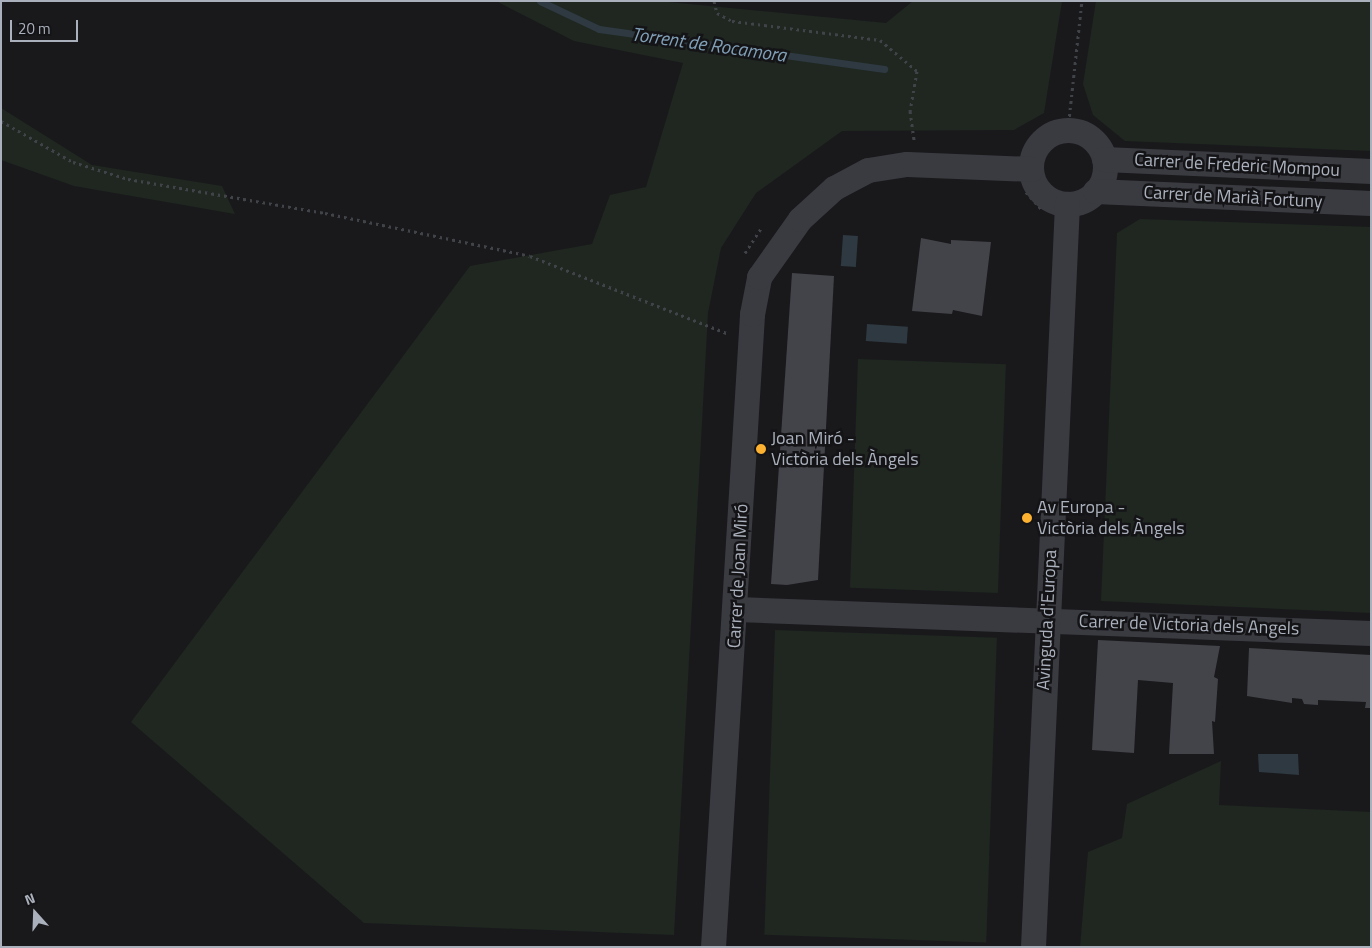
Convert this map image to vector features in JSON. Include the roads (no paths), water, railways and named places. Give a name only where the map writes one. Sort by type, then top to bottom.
[{"type":"street","points":[[1068,129],[1093,139],[1104,159],[1104,175],[1095,191],[1057,209],[1027,179],[1035,148],[1043,138],[1068,129]]},
{"type":"street","name":"Carrer de Frederic Mompou","points":[[1104,159],[1371,171]]},
{"type":"street","name":"Carrer de Joan Miró","points":[[713,947],[737,609],[755,293],[766,261],[800,219],[834,188],[886,165],[1027,179]]},
{"type":"street","name":"Carrer de Marià Fortuny","points":[[1095,191],[1371,204]]},
{"type":"street","name":"Avinguda d'Europa","points":[[1033,947],[1048,619],[1057,209]]},
{"type":"street","name":"Carrer de Victoria dels Angels","points":[[737,609],[1048,619],[1371,633]]},
{"type":"waterway","name":"Torrent de Rocamora","points":[[540,1],[599,29],[884,69]]},
{"type":"place","name":"Joan Miró - Victòria dels Àngels","points":[[761,449]]},
{"type":"place","name":"Av Europa - Victòria dels Àngels","points":[[1027,518]]}]
